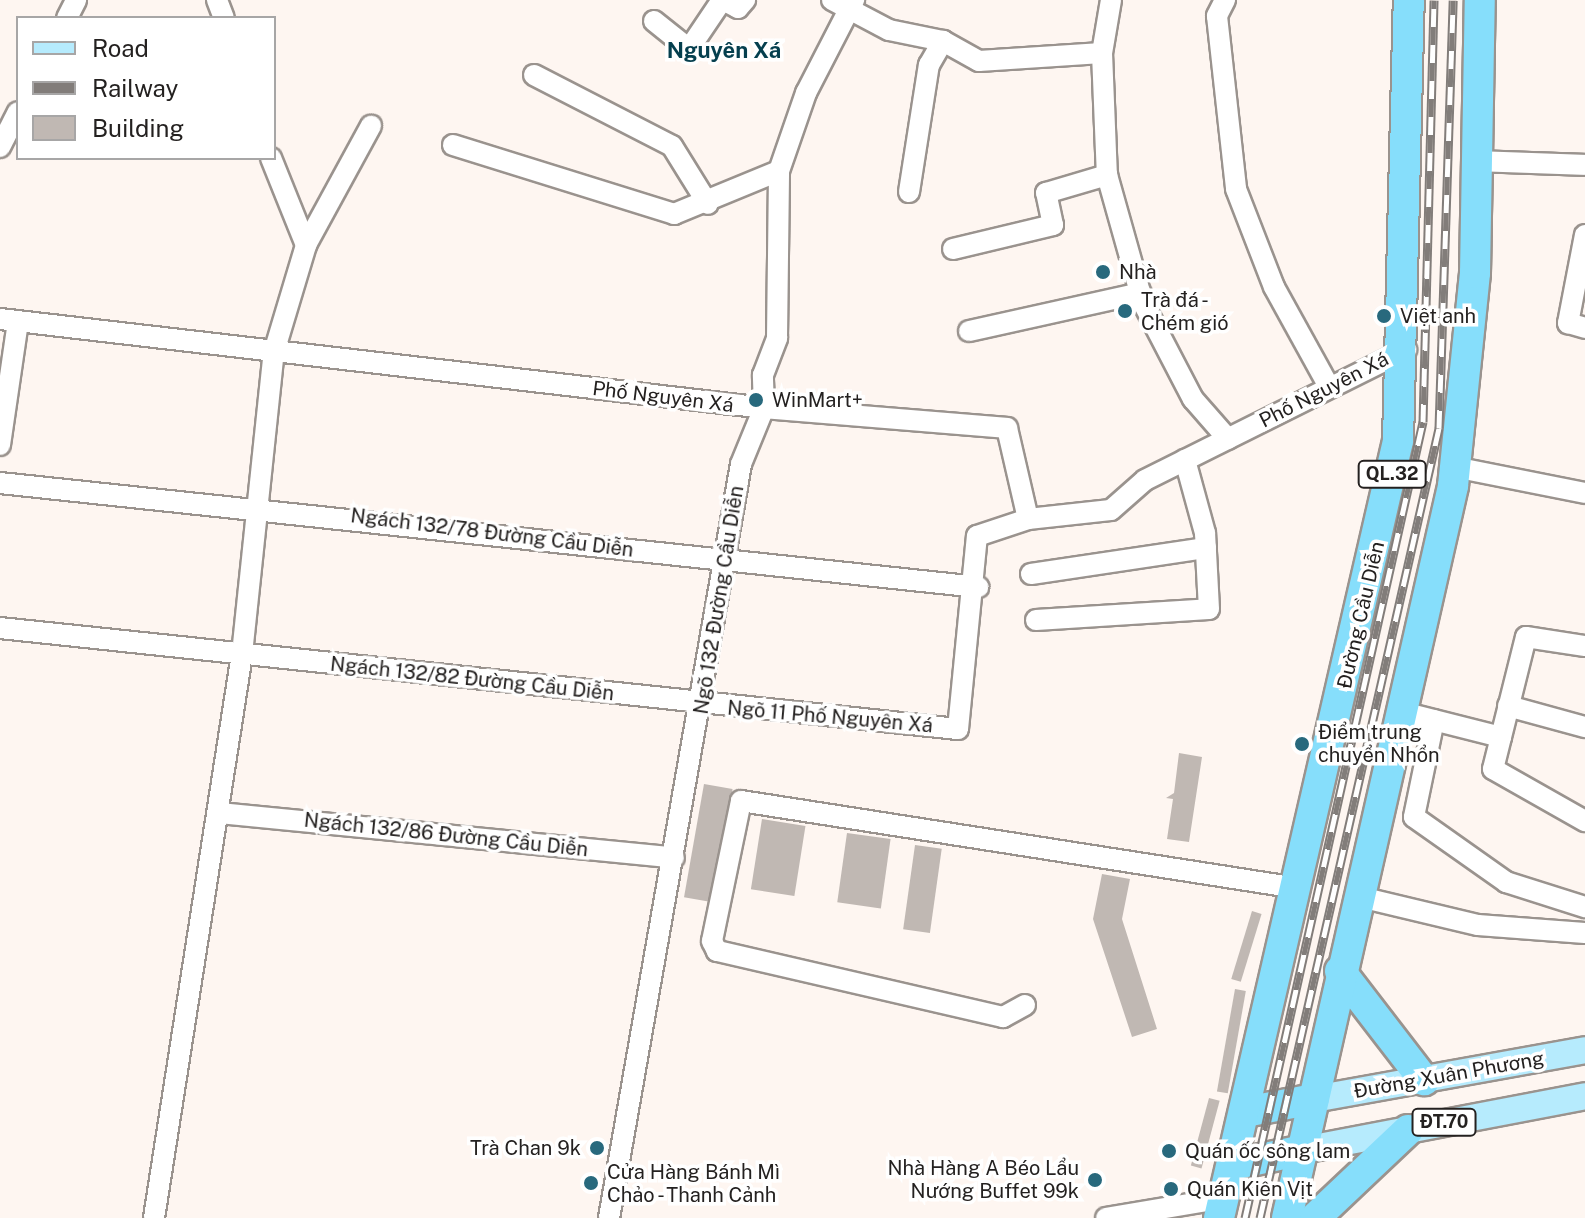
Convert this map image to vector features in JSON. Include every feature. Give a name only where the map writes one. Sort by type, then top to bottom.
[{"type":"highway","name":"Đường Cầu Diễn","points":[[1221,1208],[1382,527],[1406,350],[1409,0]]},
{"type":"highway","name":"QL.32","points":[[1287,1218],[1356,896],[1402,712],[1454,467],[1468,380],[1478,161],[1480,0]]},
{"type":"highway","points":[[1340,971],[1424,1080]]},
{"type":"highway","name":"ĐT.70","points":[[1245,1112],[1314,1099]]},
{"type":"highway","points":[[1315,1218],[1408,1130]]},
{"type":"highway","name":"ĐT.70","points":[[1232,1165],[1303,1150]]},
{"type":"main road","name":"Đường Xuân Phương","points":[[1314,1099],[1585,1050]]},
{"type":"main road","name":"ĐT.70","points":[[1303,1150],[1585,1096]]},
{"type":"street","points":[[654,21],[689,49],[722,0],[738,8],[745,0]]},
{"type":"street","points":[[1111,0],[1102,53],[1107,175],[1141,293],[1193,399],[1228,439]]},
{"type":"street","points":[[1225,0],[1217,16],[1236,189],[1274,287],[1328,385]]},
{"type":"street","points":[[844,4],[943,41],[979,61],[1102,53]]},
{"type":"street","name":"Ngõ 132 Đường Cầu Diễn","points":[[609,1218],[702,705],[741,464],[764,408],[763,375],[777,338],[779,171],[844,4]]},
{"type":"street","points":[[909,192],[929,65],[943,41]]},
{"type":"street","points":[[534,75],[672,146],[708,204]]},
{"type":"street","points":[[8,140],[16,118]]},
{"type":"street","points":[[154,1218],[242,654],[274,352],[306,245],[371,126]]},
{"type":"street","points":[[453,145],[643,207],[674,214],[708,204],[779,171]]},
{"type":"street","points":[[272,160],[306,245]]},
{"type":"street","points":[[1478,161],[1585,165]]},
{"type":"street","points":[[953,249],[1053,225],[1046,193],[1107,175]]},
{"type":"street","points":[[1585,235],[1579,293],[1568,323],[1585,328]]},
{"type":"street","points":[[969,331],[1141,293]]},
{"type":"street","points":[[0,445],[9,320]]},
{"type":"street","name":"Phố Nguyên Xá","points":[[9,320],[764,408],[1007,428],[1028,519],[1111,510],[1145,480],[1328,385],[1406,350]]},
{"type":"street","points":[[1036,620],[1209,609],[1206,548],[1185,460]]},
{"type":"street","points":[[1454,467],[1585,493]]},
{"type":"street","name":"Ngách 132/78 Đường Cầu Diễn","points":[[0,483],[258,507],[978,587]]},
{"type":"street","points":[[978,587],[977,536],[1028,519]]},
{"type":"street","points":[[1031,574],[1206,548]]},
{"type":"street","name":"Ngõ 11 Phố Nguyên Xá","points":[[702,705],[958,729],[978,587]]},
{"type":"street","name":"Ngách 132/82 Đường Cầu Diễn","points":[[0,628],[702,705]]},
{"type":"street","points":[[1585,646],[1526,637],[1493,769],[1585,821]]},
{"type":"street","points":[[1508,706],[1585,727]]},
{"type":"street","points":[[1402,712],[1501,737]]},
{"type":"street","points":[[1434,720],[1414,817],[1506,882],[1585,907]]},
{"type":"street","points":[[1025,1005],[1003,1017],[717,951],[712,941],[741,801],[1297,888]]},
{"type":"street","name":"Ngách 132/86 Đường Cầu Diễn","points":[[219,813],[674,858]]},
{"type":"street","points":[[1356,896],[1478,925],[1585,933]]},
{"type":"street","points":[[1106,1218],[1221,1208]]},
{"type":"building","points":[[1179,753],[1202,757],[1189,842],[1167,839],[1173,799],[1166,798],[1174,793]]},
{"type":"building","points":[[704,784],[733,789],[713,902],[684,897]]},
{"type":"building","points":[[762,819],[805,826],[794,896],[751,889]]},
{"type":"building","points":[[847,833],[891,839],[881,908],[837,902]]},
{"type":"building","points":[[915,845],[942,849],[930,933],[903,929]]},
{"type":"building","points":[[1102,874],[1130,879],[1122,919],[1157,1029],[1132,1037],[1093,919]]},
{"type":"building","points":[[1252,911],[1262,914],[1241,982],[1231,979]]},
{"type":"building","points":[[1235,989],[1246,991],[1228,1093],[1217,1091]]},
{"type":"building","points":[[1209,1098],[1220,1101],[1202,1168],[1191,1166]]},
{"type":"railway","points":[[1245,1218],[1423,422],[1434,0]]},
{"type":"railway","points":[[1260,1218],[1439,428],[1453,0]]},
{"type":"place","name":"Nhà","points":[[1103,272]]},
{"type":"place","name":"Trà đá - Chém gió","points":[[1125,311]]},
{"type":"place","name":"Việt anh","points":[[1384,316]]},
{"type":"place","name":"WinMart+","points":[[756,400]]},
{"type":"place","name":"Điểm trung chuyển Nhổn","points":[[1302,744]]},
{"type":"place","name":"Trà Chan 9k","points":[[597,1148]]},
{"type":"place","name":"Quán ốc sông lam","points":[[1169,1151]]},
{"type":"place","name":"Nhà Hàng A Béo Lẩu Nướng Buffet 99k","points":[[1095,1180]]},
{"type":"place","name":"Cửa Hàng Bánh Mì Chảo - Thanh Cảnh","points":[[591,1183]]},
{"type":"place","name":"Quán Kiên Vịt","points":[[1171,1189]]},
{"type":"district","name":"Nguyên Xá","points":[[724,51]]}]
